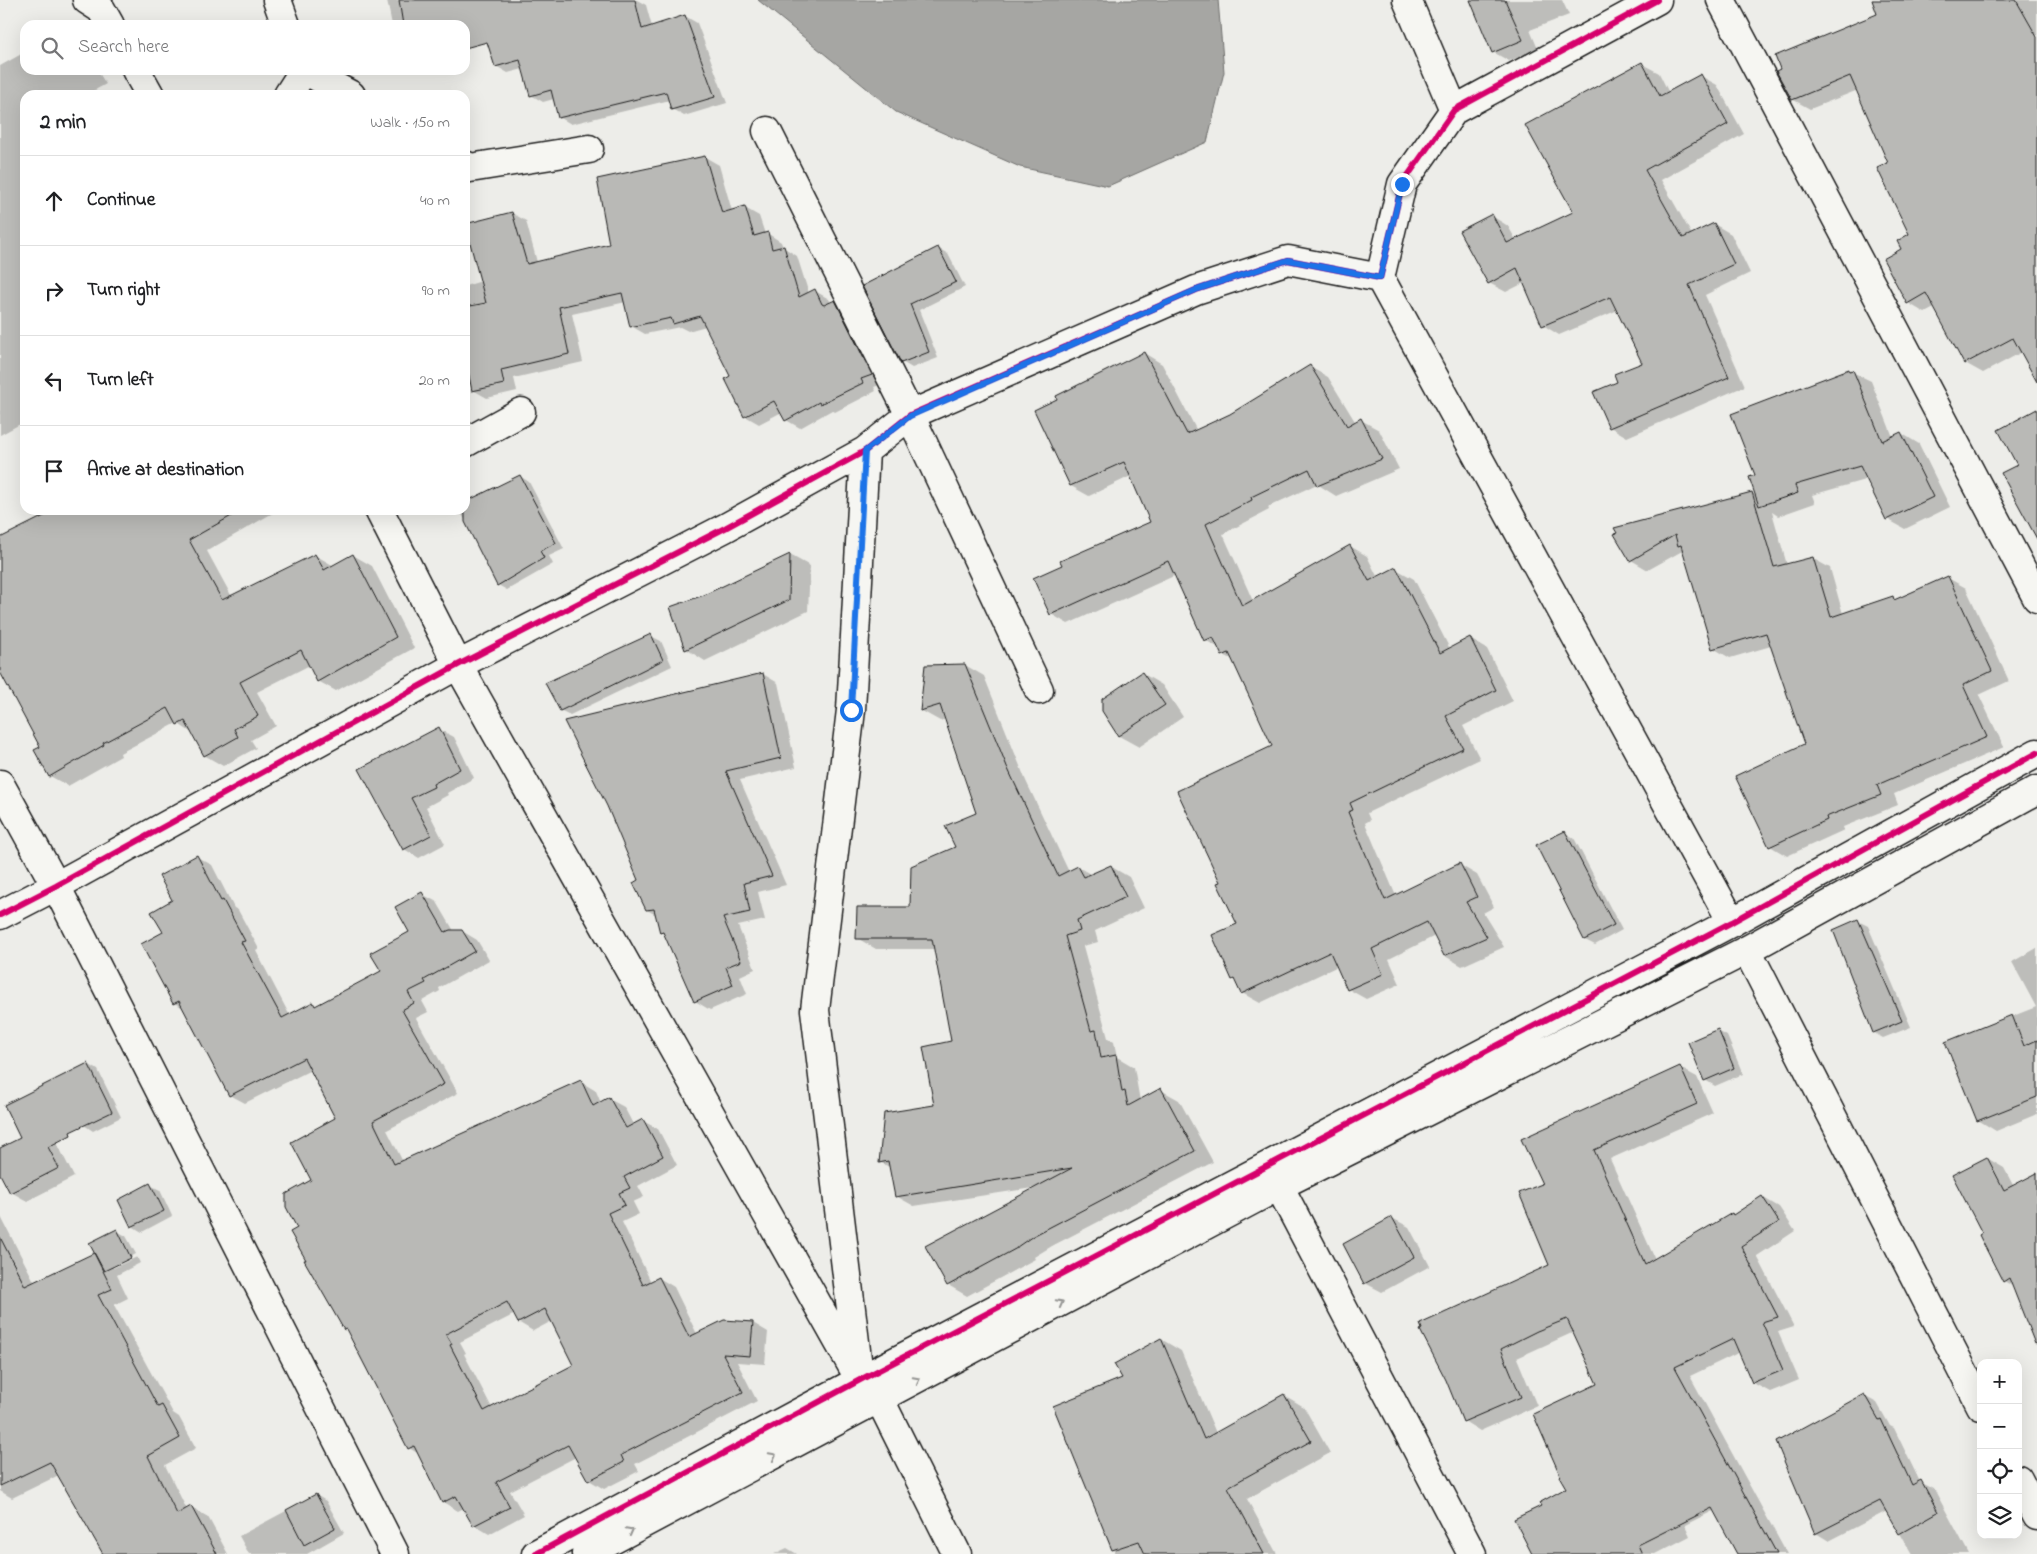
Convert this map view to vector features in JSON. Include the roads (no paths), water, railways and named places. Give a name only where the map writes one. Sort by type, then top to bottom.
[{"type":"street","points":[[87,0],[101,9],[107,20]]},
{"type":"street","points":[[277,0],[284,20]]},
{"type":"street","points":[[1407,0],[1454,110]]},
{"type":"street","points":[[1658,0],[1454,110],[1402,184],[1380,278],[1732,922]]},
{"type":"street","points":[[1721,0],[2037,598]]},
{"type":"street","points":[[139,75],[147,90]]},
{"type":"street","points":[[291,90],[301,75]]},
{"type":"street","points":[[313,75],[342,90]]},
{"type":"street","points":[[767,131],[910,416],[1039,690]]},
{"type":"street","points":[[470,168],[589,149]]},
{"type":"street","points":[[0,915],[458,665],[724,528],[865,451],[910,416],[1196,290],[1288,260],[1380,278]]},
{"type":"street","points":[[470,440],[520,412]]},
{"type":"street","points":[[860,1380],[815,1010],[851,710],[865,451]]},
{"type":"street","points":[[382,515],[458,665],[860,1380]]},
{"type":"street","points":[[536,1554],[860,1380],[1732,922],[2037,753]]},
{"type":"street","points":[[0,784],[56,886],[395,1554]]},
{"type":"street","points":[[586,1554],[880,1400],[1279,1186],[1747,950],[2037,790]]},
{"type":"street","points":[[1747,950],[1980,1404]]},
{"type":"street","points":[[1279,1186],[1472,1554]]},
{"type":"street","points":[[880,1400],[957,1554]]},
{"type":"street","points":[[2022,1488],[2037,1516]]}]
